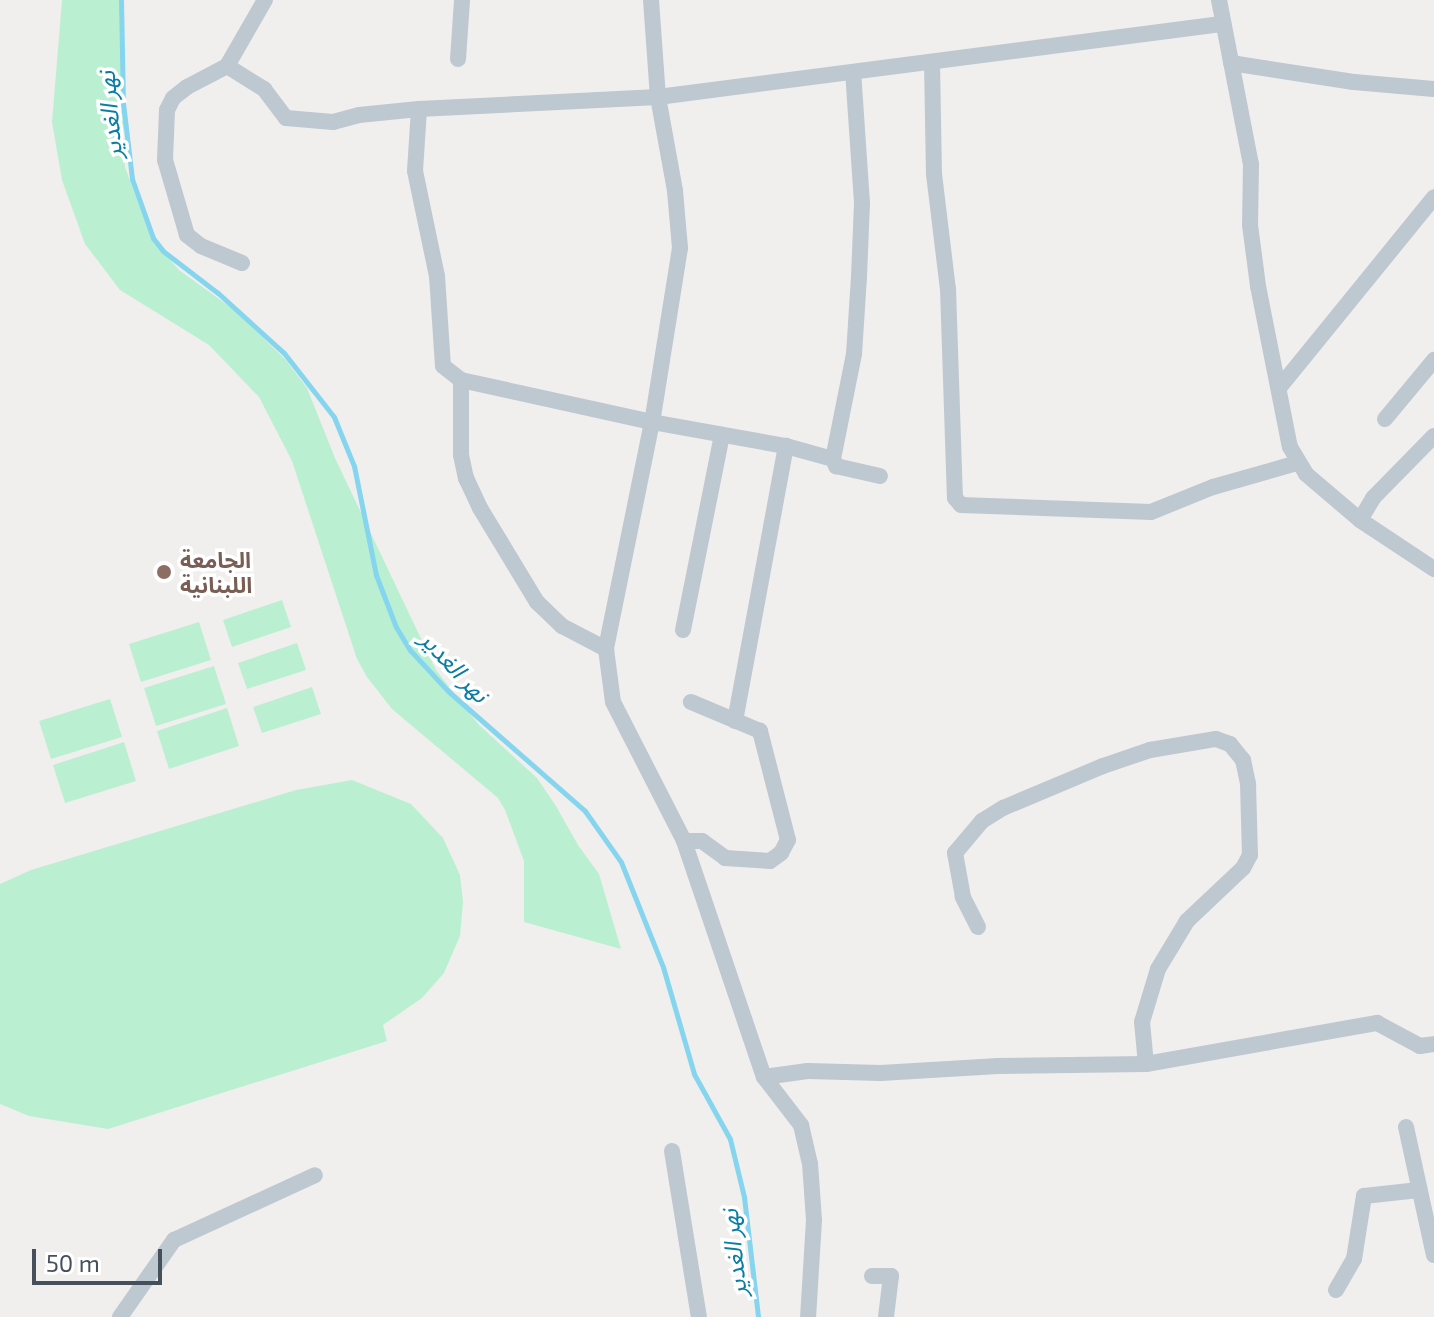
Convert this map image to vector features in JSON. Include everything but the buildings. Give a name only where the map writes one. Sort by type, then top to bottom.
[{"type":"street","points":[[242,263],[201,246],[187,235],[165,160],[167,110],[173,98],[187,87],[227,66],[265,0]]},
{"type":"street","points":[[458,59],[462,0]]},
{"type":"street","points":[[651,0],[658,97],[675,191],[680,248],[652,422],[606,649],[613,702],[684,841],[764,1077],[801,1125],[810,1163],[814,1220],[808,1317]]},
{"type":"street","points":[[1219,0],[1221,24],[1251,164],[1250,225],[1258,286],[1290,447],[1297,463],[1360,520],[1434,569]]},
{"type":"street","points":[[227,66],[264,89],[281,113],[297,122],[333,122],[359,115],[419,109],[658,97],[1221,24]]},
{"type":"street","points":[[932,62],[934,174],[948,289],[955,498],[961,505],[1151,512],[1213,487],[1297,463]]},
{"type":"street","points":[[1231,63],[1354,82],[1434,89]]},
{"type":"street","points":[[853,72],[862,190],[861,233],[854,354],[833,459],[836,466],[880,476]]},
{"type":"street","points":[[419,109],[415,171],[437,276],[443,366],[461,380],[652,422],[786,446],[833,459]]},
{"type":"street","points":[[1279,388],[1434,197]]},
{"type":"street","points":[[1385,419],[1434,360]]},
{"type":"street","points":[[461,380],[461,455],[480,508],[537,602],[562,626],[606,649]]},
{"type":"street","points":[[683,630],[722,435]]},
{"type":"street","points":[[1360,520],[1373,498],[1434,436]]},
{"type":"street","points":[[735,721],[786,446]]},
{"type":"street","points":[[684,841],[702,841],[725,858],[770,861],[781,853],[788,840],[760,731],[691,702]]},
{"type":"street","points":[[978,927],[963,897],[955,853],[982,821],[1003,808],[1150,750],[1216,739],[1230,744],[1243,760],[1248,784],[1250,855],[1243,868],[1187,921],[1158,969],[1142,1022],[1146,1064]]},
{"type":"street","points":[[764,1077],[808,1071],[881,1073],[998,1066],[1146,1064],[1367,1024],[1389,1028],[1420,1046],[1434,1044]]},
{"type":"street","points":[[1406,1127],[1434,1255]]},
{"type":"street","points":[[672,1151],[699,1317]]},
{"type":"street","points":[[120,1317],[174,1240],[315,1175]]},
{"type":"street","points":[[1336,1290],[1354,1259],[1364,1196],[1419,1190]]},
{"type":"street","points":[[872,1276],[891,1276],[886,1317]]},
{"type":"green space","points":[[62,0],[121,0],[125,167],[151,238],[179,270],[233,309],[285,359],[307,388],[335,458],[436,670],[479,725],[537,778],[556,806],[599,874],[621,949],[524,922],[524,861],[505,810],[498,798],[392,709],[367,677],[357,659],[292,461],[259,397],[209,345],[120,290],[85,244],[62,180],[52,122]]},
{"type":"green space","points":[[282,600],[291,627],[232,647],[223,620]]},
{"type":"green space","points":[[199,622],[211,660],[141,682],[129,644]]},
{"type":"green space","points":[[297,643],[306,670],[247,689],[238,663]]},
{"type":"green space","points":[[214,666],[226,704],[156,726],[144,688]]},
{"type":"green space","points":[[312,687],[321,714],[262,733],[253,707]]},
{"type":"green space","points":[[110,699],[122,737],[51,759],[39,721]]},
{"type":"green space","points":[[227,708],[239,746],[169,769],[157,731]]},
{"type":"green space","points":[[124,742],[136,781],[65,803],[53,765]]},
{"type":"green space","points":[[352,780],[411,804],[443,838],[460,875],[463,902],[460,936],[444,973],[422,998],[383,1025],[387,1041],[108,1129],[29,1116],[0,1104],[0,884],[31,870],[296,790]]},
{"type":"waterway","name":"نهر الغدير","points":[[121,0],[123,103],[132,179],[153,238],[163,251],[218,293],[284,353],[334,417],[354,466],[376,575],[396,627],[410,650],[448,691],[585,811],[621,862],[663,967],[694,1074],[730,1139],[744,1197],[758,1317]]},
{"type":"place","name":"الجامعة اللبنانية","points":[[164,572]]}]
